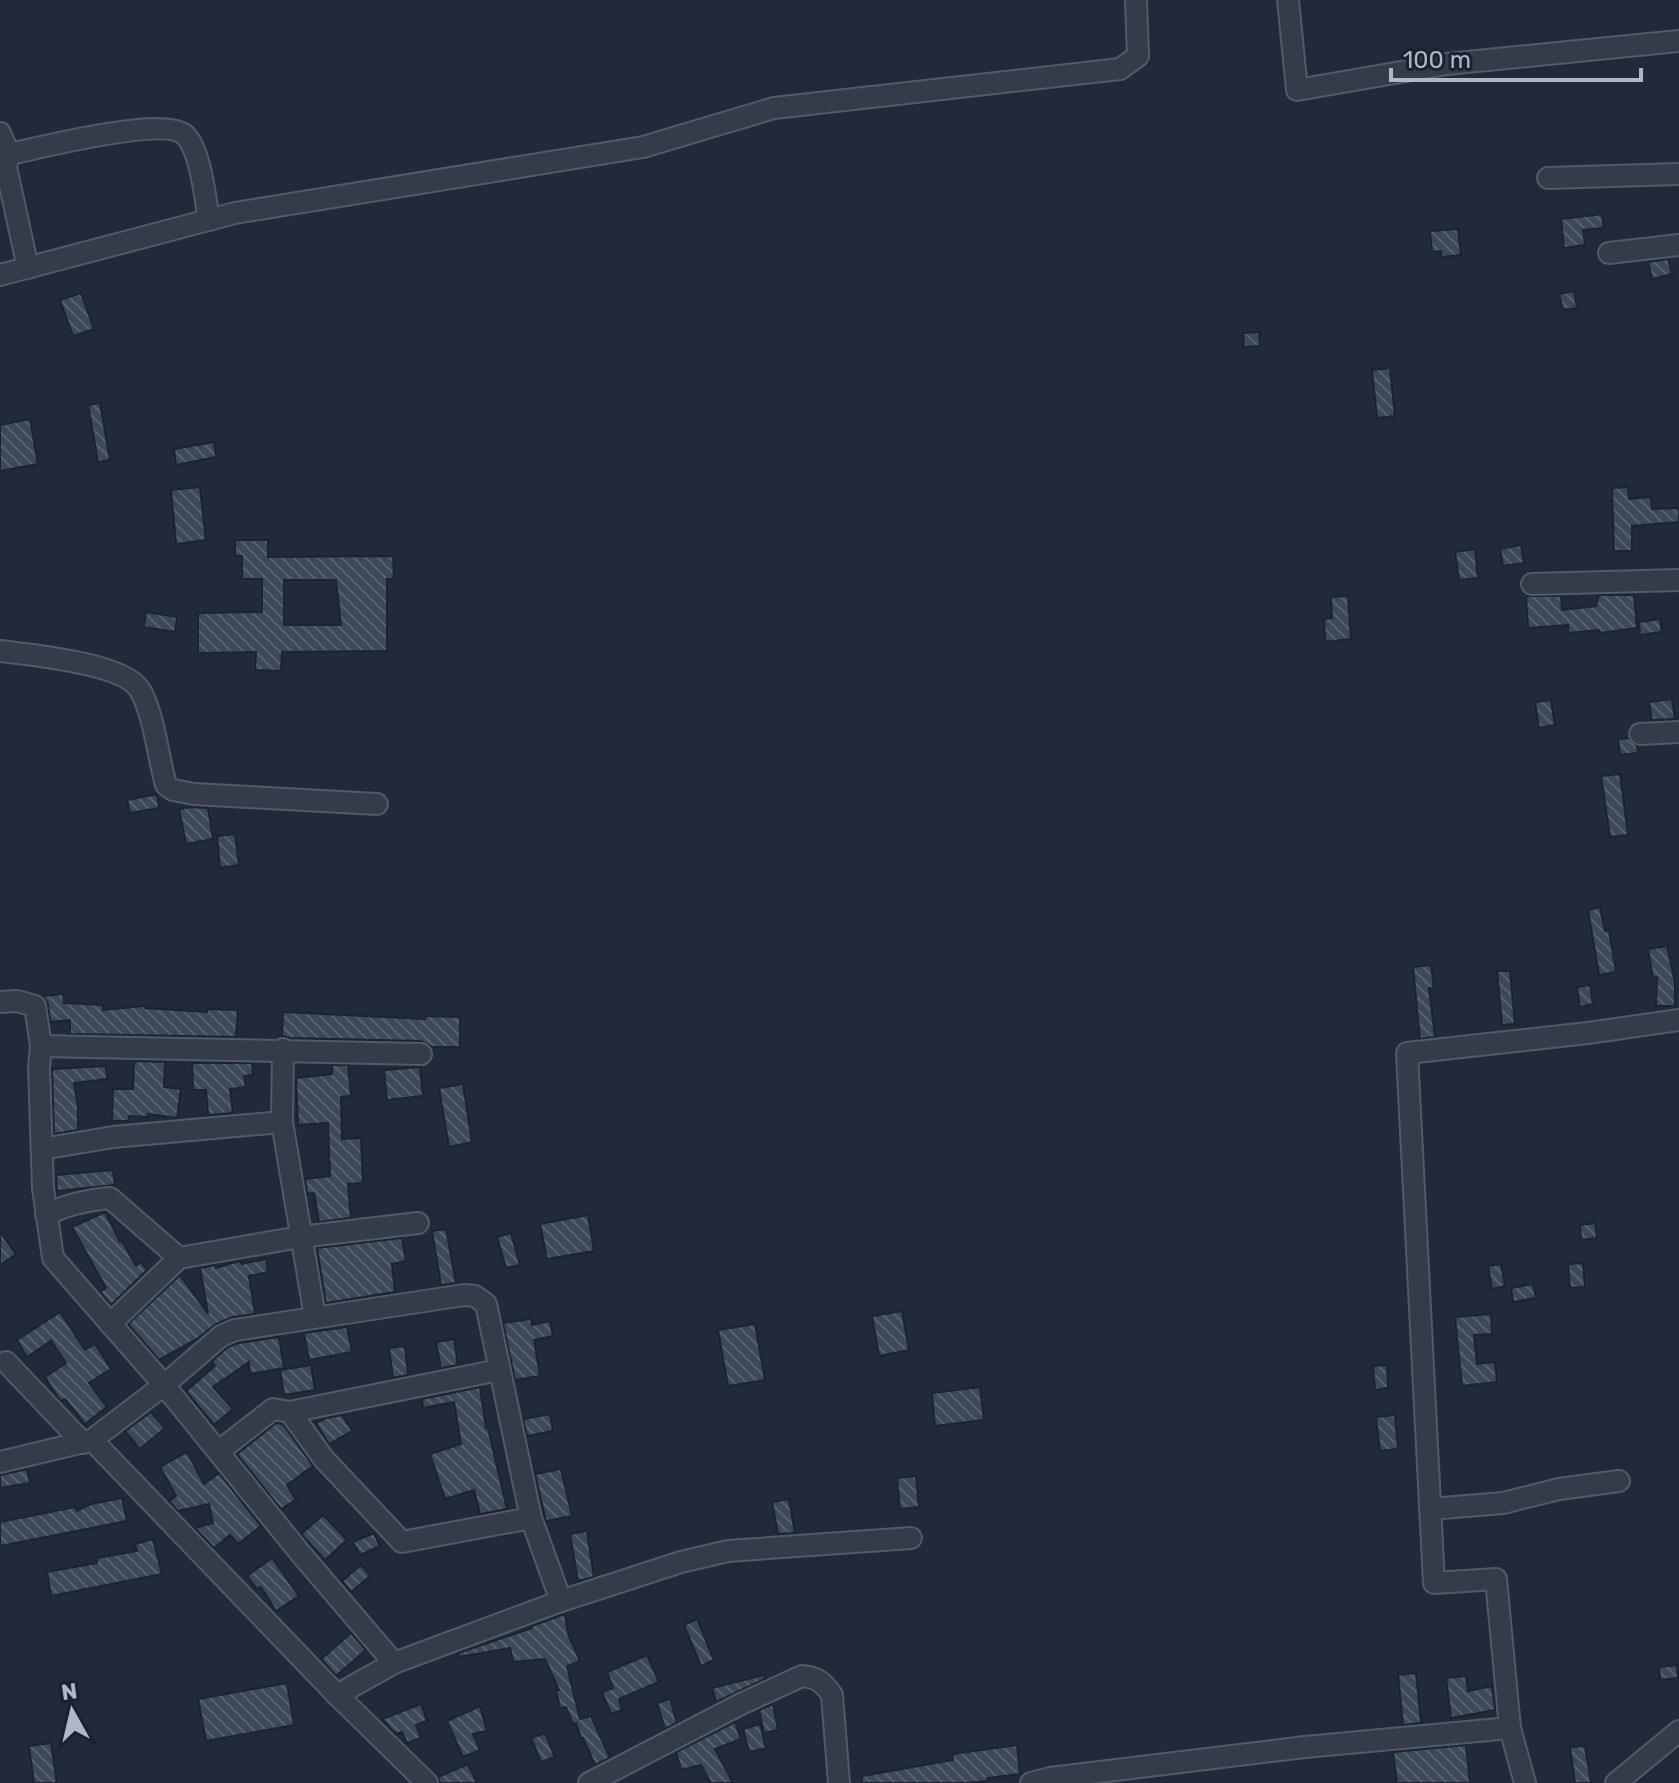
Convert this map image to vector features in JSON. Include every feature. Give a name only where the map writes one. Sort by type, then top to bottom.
[{"type":"street","points":[[0,275],[235,213],[643,147],[774,108],[1120,69],[1138,56],[1136,0]]},
{"type":"street","points":[[1288,0],[1297,90],[1447,64],[1679,41]]},
{"type":"street","points":[[9,154],[143,128],[172,129],[185,134],[195,152],[209,220]]},
{"type":"street","points":[[0,133],[9,154],[6,167],[28,268]]},
{"type":"street","points":[[1548,178],[1679,174]]},
{"type":"street","points":[[1609,253],[1679,245]]},
{"type":"street","points":[[1532,584],[1679,580]]},
{"type":"street","points":[[0,651],[102,668],[126,678],[139,688],[149,713],[166,785],[173,790],[194,794],[377,804]]},
{"type":"street","points":[[1640,734],[1679,732]]},
{"type":"street","points":[[0,1002],[17,1001],[35,1006],[41,1046],[46,1215],[53,1258],[164,1385],[394,1663]]},
{"type":"street","points":[[1525,1783],[1510,1728],[1496,1579],[1434,1583],[1407,1053],[1679,1020]]},
{"type":"street","points":[[41,1046],[421,1054]]},
{"type":"street","points":[[283,1049],[282,1122],[315,1317]]},
{"type":"street","points":[[42,1149],[113,1137],[282,1122]]},
{"type":"street","points":[[46,1215],[86,1200],[110,1198],[179,1258]]},
{"type":"street","points":[[110,1324],[179,1258],[300,1237],[418,1223]]},
{"type":"street","points":[[0,1462],[87,1441],[164,1385],[221,1336],[235,1330],[464,1295],[475,1296],[486,1304],[531,1518],[561,1601]]},
{"type":"street","points":[[6,1362],[427,1783]]},
{"type":"street","points":[[219,1451],[273,1409],[290,1412],[499,1370]]},
{"type":"street","points":[[290,1412],[324,1459],[402,1542],[531,1518]]},
{"type":"street","points":[[1430,1509],[1503,1503],[1559,1489],[1619,1481]]},
{"type":"street","points":[[337,1695],[394,1663],[561,1601],[681,1562],[728,1551],[911,1538]]},
{"type":"street","points":[[589,1783],[802,1676],[825,1684],[832,1695],[839,1783]]},
{"type":"street","points":[[1031,1783],[1050,1778],[1305,1747],[1510,1728]]},
{"type":"street","points":[[1616,1783],[1678,1732]]},
{"type":"building","points":[[1602,214],[1604,228],[1583,230],[1585,245],[1564,248],[1561,219]]},
{"type":"building","points":[[1458,229],[1461,255],[1442,257],[1441,251],[1432,252],[1430,231]]},
{"type":"building","points":[[1668,259],[1672,274],[1652,279],[1648,262]]},
{"type":"building","points":[[1574,291],[1577,308],[1563,310],[1559,294]]},
{"type":"building","points":[[81,293],[94,329],[73,336],[60,300]]},
{"type":"building","points":[[1259,332],[1260,346],[1244,347],[1243,333]]},
{"type":"building","points":[[1390,368],[1395,416],[1377,418],[1372,370]]},
{"type":"building","points":[[100,403],[110,460],[98,462],[88,405]]},
{"type":"building","points":[[30,419],[38,464],[0,471],[0,425]]},
{"type":"building","points":[[214,442],[216,457],[176,465],[174,449]]},
{"type":"building","points":[[200,487],[206,540],[176,544],[171,490]]},
{"type":"building","points":[[1628,487],[1629,499],[1651,497],[1652,509],[1679,508],[1679,522],[1632,526],[1632,551],[1614,551],[1612,488]]},
{"type":"building","points":[[235,540],[268,540],[268,557],[393,556],[394,579],[387,579],[387,651],[282,652],[281,671],[255,670],[256,652],[198,653],[198,613],[262,612],[262,579],[242,579],[242,556],[235,556]],"holes":[[[284,580],[336,580],[341,625],[284,625]]]},
{"type":"building","points":[[1521,545],[1524,563],[1503,566],[1500,549]]},
{"type":"building","points":[[1475,549],[1478,578],[1459,580],[1455,552]]},
{"type":"building","points":[[1599,595],[1634,595],[1637,628],[1568,633],[1568,625],[1528,628],[1526,596],[1561,596],[1562,610],[1596,606]]},
{"type":"building","points":[[1348,596],[1351,639],[1325,642],[1324,619],[1332,618],[1331,597]]},
{"type":"building","points":[[146,612],[177,617],[175,632],[144,627]]},
{"type":"building","points":[[1660,619],[1662,632],[1640,635],[1639,622]]},
{"type":"building","points":[[1672,699],[1675,719],[1652,720],[1649,702]]},
{"type":"building","points":[[1551,700],[1555,725],[1539,728],[1535,702]]},
{"type":"building","points":[[1628,738],[1637,746],[1638,753],[1620,755],[1618,739]]},
{"type":"building","points":[[1620,774],[1628,835],[1610,837],[1601,776]]},
{"type":"building","points":[[157,794],[159,808],[130,813],[127,800]]},
{"type":"building","points":[[208,808],[213,839],[186,844],[179,809]]},
{"type":"building","points":[[235,834],[239,865],[220,868],[217,836]]},
{"type":"building","points":[[1600,907],[1605,931],[1609,930],[1616,972],[1599,975],[1588,910]]},
{"type":"building","points":[[1667,946],[1675,983],[1675,1006],[1656,1006],[1657,977],[1653,978],[1648,949]]},
{"type":"building","points":[[1431,965],[1434,988],[1429,988],[1435,1037],[1420,1039],[1413,967]]},
{"type":"building","points":[[1497,971],[1510,971],[1515,1024],[1502,1025]]},
{"type":"building","points":[[1590,985],[1593,1004],[1580,1007],[1577,987]]},
{"type":"building","points":[[63,994],[64,1003],[103,1005],[103,1010],[145,1006],[207,1012],[207,1009],[238,1010],[236,1037],[70,1034],[70,1020],[50,1022],[48,1004],[43,996]]},
{"type":"building","points":[[283,1012],[425,1019],[425,1016],[460,1017],[460,1047],[432,1047],[421,1041],[290,1038],[282,1036]]},
{"type":"building","points":[[134,1061],[165,1062],[164,1087],[181,1089],[177,1118],[148,1114],[148,1117],[129,1116],[129,1121],[112,1121],[113,1089],[133,1089]]},
{"type":"building","points":[[192,1063],[252,1063],[253,1075],[244,1076],[246,1087],[230,1089],[233,1113],[208,1115],[206,1090],[193,1090]]},
{"type":"building","points":[[332,1065],[348,1065],[351,1096],[341,1097],[342,1139],[361,1138],[363,1183],[348,1184],[351,1218],[319,1222],[314,1193],[307,1194],[305,1179],[330,1176],[328,1123],[298,1125],[296,1078],[332,1074]]},
{"type":"building","points":[[106,1066],[107,1079],[74,1083],[78,1130],[54,1134],[52,1069]]},
{"type":"building","points":[[420,1067],[423,1096],[387,1100],[384,1070]]},
{"type":"building","points":[[463,1084],[472,1142],[449,1147],[439,1088]]},
{"type":"building","points":[[113,1170],[115,1185],[57,1191],[56,1175]]},
{"type":"building","points":[[105,1212],[136,1266],[141,1262],[147,1270],[111,1305],[100,1292],[106,1288],[72,1227]]},
{"type":"building","points":[[588,1215],[594,1251],[547,1259],[540,1224]]},
{"type":"building","points":[[1595,1223],[1597,1238],[1581,1240],[1580,1225]]},
{"type":"building","points":[[446,1229],[456,1283],[441,1285],[432,1231]]},
{"type":"building","points":[[0,1232],[16,1254],[0,1265]]},
{"type":"building","points":[[511,1233],[520,1265],[506,1268],[497,1237]]},
{"type":"building","points":[[402,1238],[406,1261],[392,1264],[395,1292],[326,1303],[317,1248]]},
{"type":"building","points":[[266,1259],[268,1272],[249,1276],[255,1314],[233,1317],[216,1324],[197,1339],[159,1360],[128,1324],[180,1275],[208,1314],[200,1268]]},
{"type":"building","points":[[1583,1263],[1585,1287],[1570,1288],[1568,1264]]},
{"type":"building","points":[[1501,1264],[1505,1286],[1492,1289],[1488,1266]]},
{"type":"building","points":[[1533,1284],[1536,1298],[1513,1302],[1511,1288]]},
{"type":"building","points":[[902,1311],[909,1350],[879,1356],[872,1316]]},
{"type":"building","points":[[60,1312],[85,1350],[95,1344],[111,1369],[89,1383],[107,1407],[85,1424],[65,1399],[59,1399],[45,1377],[66,1363],[51,1341],[27,1357],[17,1340]]},
{"type":"building","points":[[1491,1314],[1492,1334],[1474,1335],[1477,1364],[1495,1362],[1497,1382],[1462,1386],[1455,1317]]},
{"type":"building","points":[[531,1319],[532,1325],[550,1321],[553,1336],[534,1340],[540,1376],[515,1380],[503,1323]]},
{"type":"building","points":[[755,1324],[765,1380],[728,1386],[718,1330]]},
{"type":"building","points":[[347,1327],[352,1352],[309,1360],[304,1333]]},
{"type":"building","points":[[279,1337],[284,1368],[250,1374],[249,1362],[213,1387],[233,1409],[214,1425],[186,1391],[215,1366],[212,1361],[228,1347]]},
{"type":"building","points":[[454,1339],[458,1365],[441,1368],[436,1342]]},
{"type":"building","points":[[405,1346],[408,1375],[393,1378],[389,1348]]},
{"type":"building","points":[[311,1365],[315,1390],[284,1395],[280,1370]]},
{"type":"building","points":[[1387,1365],[1388,1388],[1375,1390],[1373,1366]]},
{"type":"building","points":[[480,1387],[486,1428],[507,1509],[480,1514],[474,1490],[445,1499],[430,1454],[461,1444],[454,1402],[423,1408],[422,1399]]},
{"type":"building","points":[[980,1387],[984,1420],[935,1426],[932,1393]]},
{"type":"building","points":[[151,1412],[165,1428],[140,1449],[125,1431]]},
{"type":"building","points":[[550,1414],[553,1431],[527,1436],[523,1419]]},
{"type":"building","points":[[342,1415],[352,1431],[329,1444],[316,1423]]},
{"type":"building","points":[[1395,1415],[1398,1449],[1380,1451],[1376,1417]]},
{"type":"building","points":[[276,1423],[283,1424],[313,1466],[287,1485],[296,1500],[281,1509],[237,1454]]},
{"type":"building","points":[[187,1452],[204,1484],[219,1473],[261,1526],[238,1544],[230,1535],[214,1548],[195,1528],[213,1523],[209,1504],[178,1511],[169,1501],[176,1496],[160,1467]]},
{"type":"building","points":[[27,1469],[30,1483],[0,1488],[0,1475]]},
{"type":"building","points":[[561,1469],[572,1516],[546,1521],[535,1474]]},
{"type":"building","points":[[916,1476],[919,1507],[900,1509],[897,1478]]},
{"type":"building","points":[[122,1498],[127,1521],[0,1546],[0,1522],[75,1507],[77,1511],[91,1504]]},
{"type":"building","points":[[789,1499],[795,1533],[778,1534],[772,1502]]},
{"type":"building","points":[[323,1515],[347,1540],[325,1560],[301,1534]]},
{"type":"building","points":[[587,1531],[594,1577],[578,1581],[570,1534]]},
{"type":"building","points":[[374,1533],[380,1546],[360,1555],[353,1542]]},
{"type":"building","points":[[153,1539],[162,1574],[51,1596],[47,1572],[97,1563],[97,1558],[137,1551],[135,1544]]},
{"type":"building","points":[[272,1558],[299,1596],[276,1611],[261,1587],[257,1589],[247,1576]]},
{"type":"building","points":[[361,1565],[370,1576],[351,1592],[342,1581]]},
{"type":"building","points":[[565,1614],[568,1634],[580,1661],[567,1666],[580,1719],[591,1716],[610,1758],[595,1765],[576,1723],[573,1724],[566,1707],[560,1708],[556,1690],[559,1690],[545,1659],[513,1662],[510,1648],[459,1657],[458,1653]]},
{"type":"building","points":[[697,1619],[714,1660],[701,1666],[684,1625]]},
{"type":"building","points":[[351,1633],[366,1650],[336,1676],[321,1659]]},
{"type":"building","points":[[647,1655],[659,1682],[619,1699],[622,1710],[611,1714],[602,1692],[613,1688],[607,1672]]},
{"type":"building","points":[[1677,1665],[1678,1678],[1660,1680],[1659,1667]]},
{"type":"building","points":[[1416,1673],[1421,1723],[1403,1725],[1398,1675]]},
{"type":"building","points":[[764,1675],[765,1679],[716,1702],[712,1688]]},
{"type":"building","points":[[1466,1676],[1468,1691],[1492,1686],[1495,1710],[1451,1718],[1446,1678]]},
{"type":"building","points":[[287,1683],[294,1725],[206,1741],[198,1699]]},
{"type":"building","points":[[670,1699],[677,1723],[665,1729],[657,1703]]},
{"type":"building","points":[[421,1704],[427,1721],[416,1725],[421,1738],[407,1743],[402,1732],[396,1734],[382,1719]]},
{"type":"building","points":[[773,1704],[778,1730],[764,1733],[759,1710]]},
{"type":"building","points":[[480,1706],[487,1731],[473,1734],[480,1750],[463,1757],[447,1721]]},
{"type":"building","points":[[735,1722],[741,1739],[715,1749],[733,1783],[711,1783],[701,1765],[681,1770],[676,1752]]},
{"type":"building","points":[[760,1724],[766,1748],[749,1752],[743,1729]]},
{"type":"building","points":[[545,1733],[555,1757],[541,1762],[531,1738]]},
{"type":"building","points":[[51,1743],[57,1783],[34,1783],[29,1746]]},
{"type":"building","points":[[1017,1745],[1020,1774],[967,1783],[862,1783],[862,1776],[953,1760],[952,1754]]},
{"type":"building","points":[[1466,1745],[1470,1783],[1397,1783],[1393,1752]]},
{"type":"building","points":[[1585,1746],[1591,1783],[1575,1783],[1570,1747]]},
{"type":"building","points":[[468,1764],[477,1783],[440,1783],[438,1777]]}]
